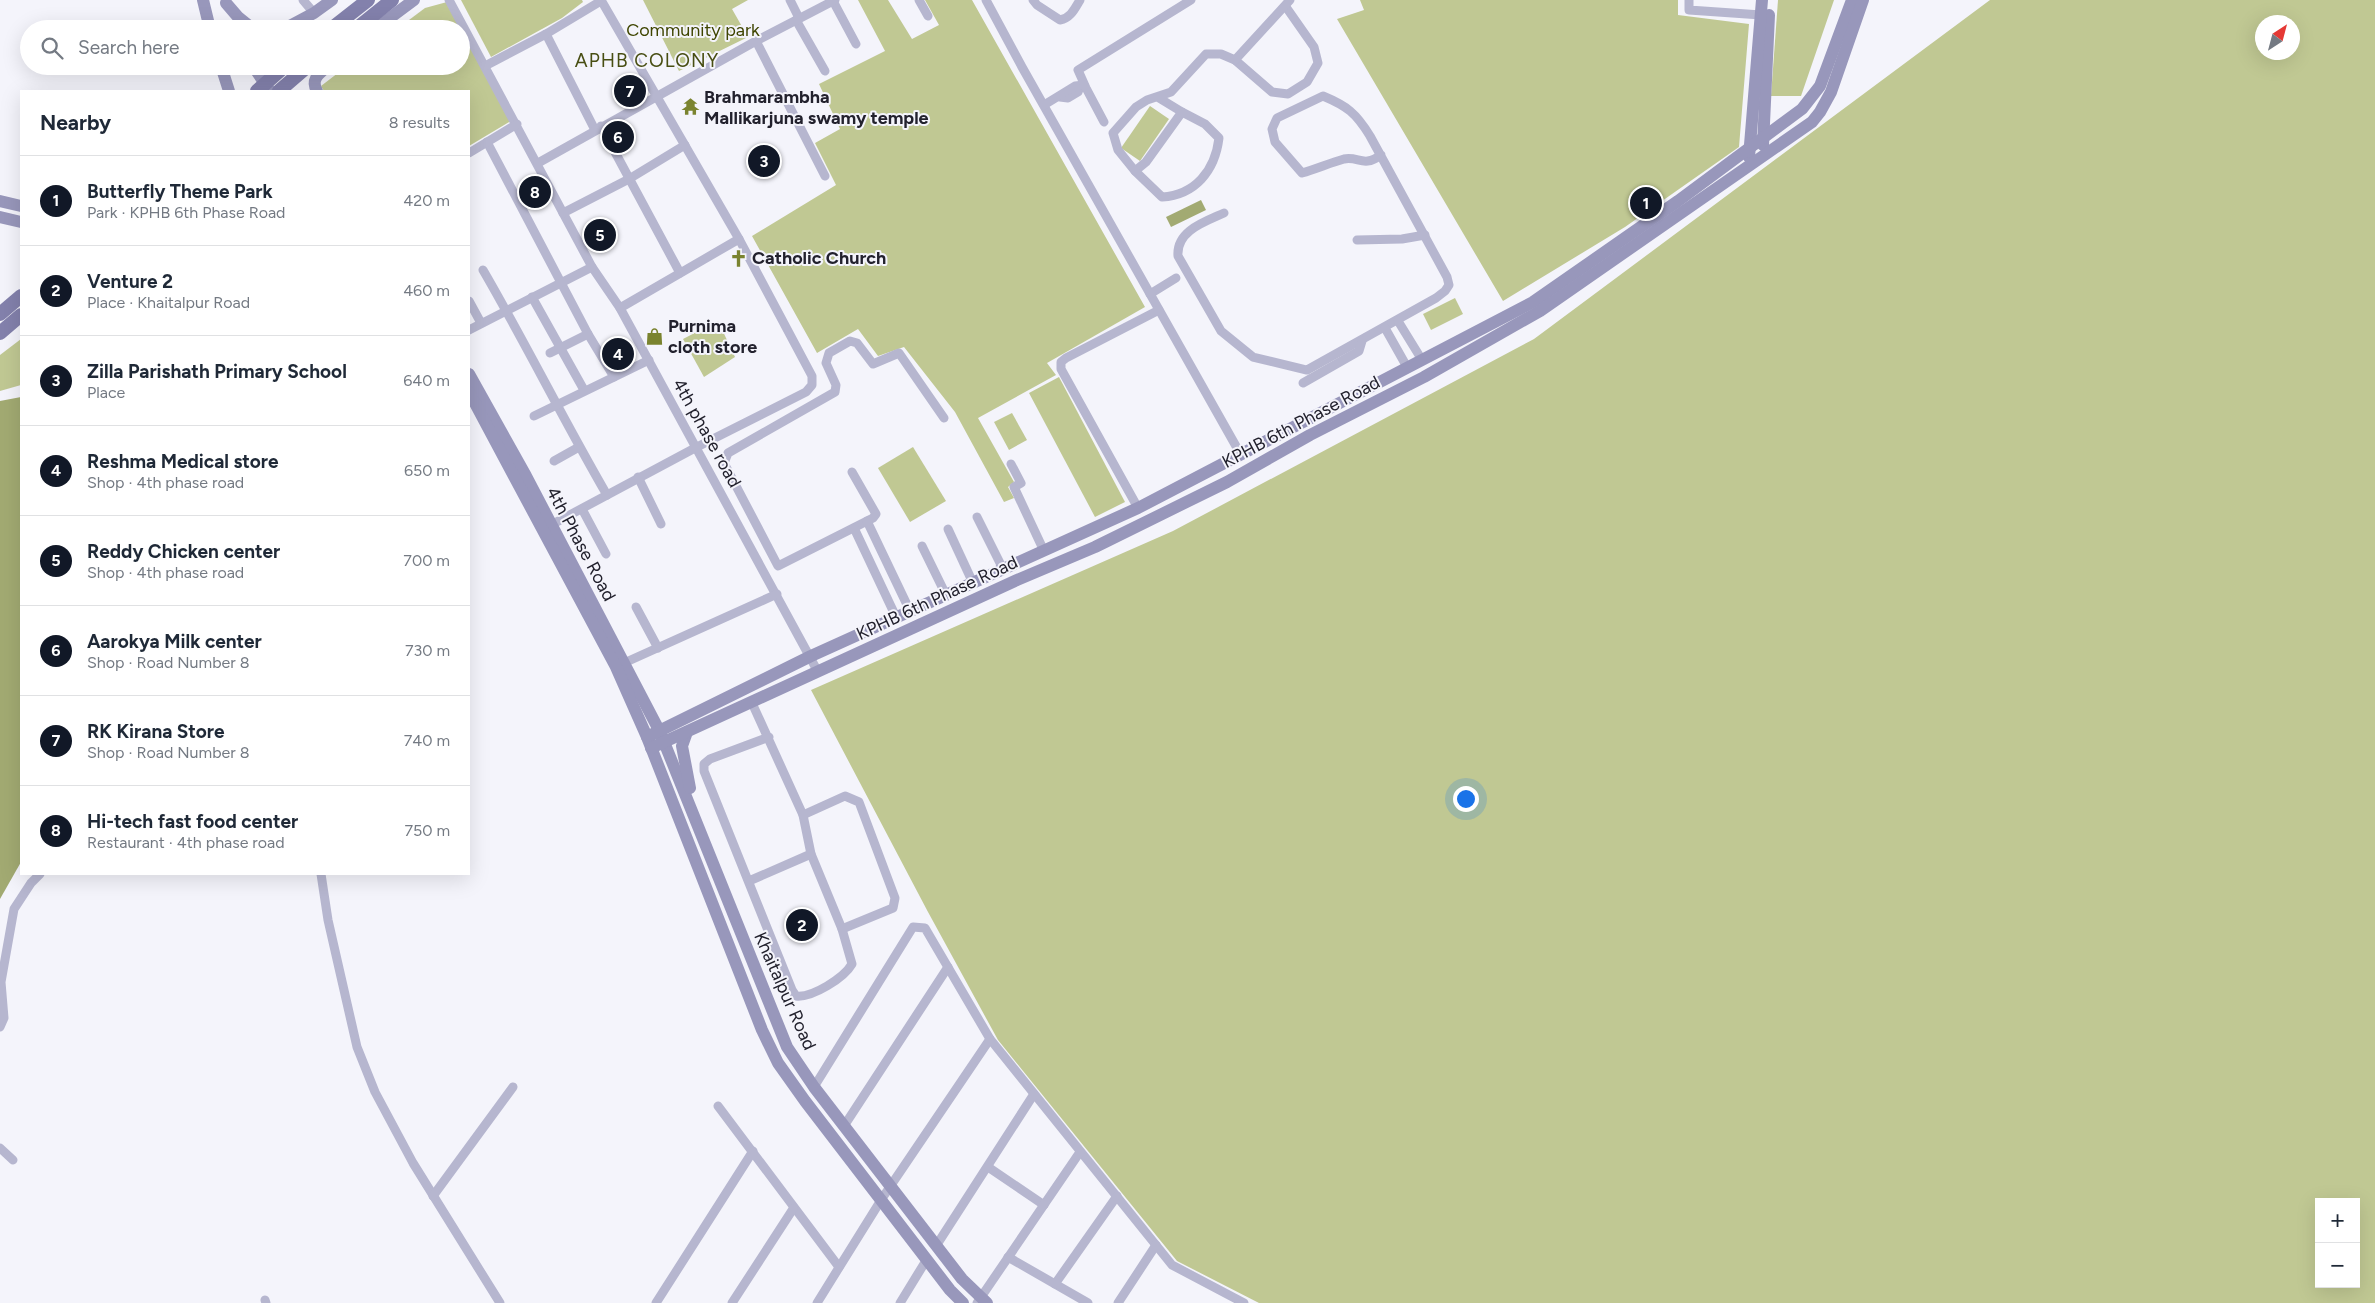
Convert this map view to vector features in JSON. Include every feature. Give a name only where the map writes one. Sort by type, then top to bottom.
[{"type":"main road","points":[[342,20],[368,0]]},
{"type":"main road","points":[[371,20],[395,5]]},
{"type":"main road","points":[[259,90],[275,75]]},
{"type":"main road","points":[[281,90],[305,75]]},
{"type":"main road","points":[[0,314],[20,297]]},
{"type":"main road","points":[[0,333],[20,316]]},
{"type":"street","points":[[203,0],[208,20]]},
{"type":"street","points":[[303,0],[314,13]]},
{"type":"street","points":[[301,20],[332,0]]},
{"type":"street","points":[[382,20],[395,5],[414,0]]},
{"type":"street","name":"4th phase road","points":[[449,0],[460,20]]},
{"type":"street","points":[[790,0],[797,19],[825,71]]},
{"type":"street","points":[[538,162],[834,0],[856,44]]},
{"type":"street","points":[[919,0],[928,16]]},
{"type":"street","points":[[986,0],[1241,455]]},
{"type":"street","points":[[1033,0],[1037,5],[1060,20],[1066,19],[1071,14],[1080,0]]},
{"type":"street","points":[[1104,122],[1082,86],[1078,70],[1191,0]]},
{"type":"street","points":[[1689,0],[1689,10],[1760,15]]},
{"type":"street","points":[[1750,165],[1748,151],[1762,0]]},
{"type":"street","points":[[1764,156],[1763,140],[1770,0]]},
{"type":"street","name":"KPHB 6th Phase Road","points":[[662,737],[687,732],[1017,580],[1095,547],[1228,482],[1310,435],[1424,377],[1506,324],[1748,151],[1802,109],[1820,86],[1852,0]]},
{"type":"street","name":"KPHB 6th Phase Road","points":[[649,742],[662,737],[810,656],[1138,508],[1407,367],[1540,311],[1812,122],[1831,92],[1863,0]]},
{"type":"street","points":[[485,66],[546,34],[601,1],[739,239],[812,376],[812,385],[806,392],[638,477],[582,509],[551,524]]},
{"type":"street","points":[[226,2],[233,20]]},
{"type":"street","points":[[226,2],[242,20]]},
{"type":"street","points":[[1159,98],[1205,124],[1219,138],[1214,162],[1202,180],[1190,191],[1176,196],[1162,197],[1135,171],[1118,150],[1113,133],[1136,107],[1147,100],[1159,98],[1171,92],[1206,54],[1221,54],[1235,60],[1272,92],[1288,94],[1307,82],[1318,62],[1314,47],[1288,3],[1235,60]]},
{"type":"street","points":[[546,34],[680,273]]},
{"type":"street","name":"4th phase road","points":[[470,38],[538,162],[592,267],[620,308],[818,672]]},
{"type":"street","points":[[756,41],[825,176]]},
{"type":"street","points":[[221,75],[222,90]]},
{"type":"street","points":[[223,75],[229,90]]},
{"type":"street","points":[[252,75],[258,90]]},
{"type":"street","points":[[258,75],[269,90]]},
{"type":"street","points":[[312,75],[316,90]]},
{"type":"street","points":[[1044,104],[1060,97],[1075,86],[1082,86]]},
{"type":"street","points":[[1224,213],[1198,225],[1180,239],[1177,245],[1178,256],[1221,331],[1253,357],[1307,370],[1399,322],[1436,298],[1445,291],[1449,284],[1448,277],[1381,155],[1359,117],[1342,104],[1323,96],[1277,118],[1272,129],[1275,142],[1302,173],[1345,159],[1358,162],[1372,161],[1381,155]]},
{"type":"street","points":[[1135,171],[1146,162],[1182,112]]},
{"type":"street","points":[[470,152],[517,124]]},
{"type":"street","points":[[487,142],[588,334],[614,377]]},
{"type":"street","points":[[563,213],[629,179],[685,145]]},
{"type":"street","points":[[0,201],[20,206]]},
{"type":"street","points":[[0,216],[20,222]]},
{"type":"street","points":[[1357,240],[1402,239],[1424,235]]},
{"type":"street","points":[[620,308],[739,239]]},
{"type":"street","points":[[470,329],[592,267]]},
{"type":"street","points":[[483,270],[555,405],[607,494]]},
{"type":"street","points":[[1150,294],[1176,278]]},
{"type":"street","points":[[532,297],[584,390]]},
{"type":"street","points":[[470,303],[481,323]]},
{"type":"street","points":[[1138,508],[1061,370],[1061,362],[1159,310]]},
{"type":"street","points":[[1399,322],[1422,360]]},
{"type":"street","points":[[1385,328],[1407,367]]},
{"type":"street","points":[[550,353],[588,334]]},
{"type":"street","points":[[852,472],[876,514],[854,528],[778,566],[724,463],[724,458],[728,453],[835,392],[836,385],[826,363],[829,353],[850,341],[857,343],[873,364],[899,354],[944,418]]},
{"type":"street","points":[[1303,382],[1359,351],[1362,341]]},
{"type":"street","points":[[534,416],[649,360]]},
{"type":"street","name":"4th Phase Road","points":[[470,376],[551,524],[662,737]]},
{"type":"street","name":"4th Phase Road","points":[[470,394],[616,667],[649,742]]},
{"type":"street","points":[[554,461],[579,447]]},
{"type":"street","points":[[1011,464],[1021,483],[1014,487],[1044,551]]},
{"type":"street","points":[[638,477],[661,524]]},
{"type":"street","points":[[582,509],[606,554]]},
{"type":"street","points":[[977,517],[1003,569]]},
{"type":"street","points":[[867,521],[910,611]]},
{"type":"street","points":[[854,528],[896,617]]},
{"type":"street","points":[[948,529],[973,583]]},
{"type":"street","points":[[922,546],[946,595]]},
{"type":"street","points":[[624,663],[777,594]]},
{"type":"street","points":[[636,606],[658,648]]},
{"type":"street","points":[[752,703],[769,737],[803,815],[811,854],[842,928],[852,964],[843,976],[804,997],[796,996],[792,990],[704,770],[704,764],[769,737]]},
{"type":"street","points":[[687,732],[682,746],[690,787],[690,804]]},
{"type":"street","name":"Khaitalpur Road","points":[[662,737],[787,1047],[814,1087],[936,1246],[981,1301]]},
{"type":"street","name":"Khaitalpur Road","points":[[649,742],[762,1030],[784,1070],[881,1200],[963,1303]]},
{"type":"street","points":[[803,815],[845,796],[859,802],[895,898],[893,908],[842,928]]},
{"type":"street","points":[[750,881],[811,854]]},
{"type":"street","points":[[0,1027],[4,1018],[2,982],[14,909],[31,883],[39,875]]},
{"type":"street","points":[[321,875],[328,920],[356,1047],[374,1092],[434,1196],[500,1303]]},
{"type":"street","points":[[814,1087],[913,927],[926,928],[990,1039],[1172,1265],[1244,1303]]},
{"type":"street","points":[[844,1126],[948,967]]},
{"type":"street","points":[[817,1303],[881,1200],[990,1039]]},
{"type":"street","points":[[434,1196],[513,1088]]},
{"type":"street","points":[[936,1246],[1034,1094]]},
{"type":"street","points":[[718,1106],[793,1209],[839,1267]]},
{"type":"street","points":[[0,1148],[12,1160]]},
{"type":"street","points":[[656,1303],[753,1152]]},
{"type":"street","points":[[981,1301],[1008,1257],[1080,1152]]},
{"type":"street","points":[[988,1167],[1044,1205]]},
{"type":"street","points":[[1055,1284],[1116,1196]]},
{"type":"street","points":[[732,1303],[793,1209]]},
{"type":"street","points":[[1118,1303],[1156,1245]]},
{"type":"street","points":[[1008,1257],[1088,1303]]},
{"type":"street","points":[[900,1303],[927,1259]]},
{"type":"green space","points":[[461,0],[582,0],[583,2],[562,18],[491,57]]},
{"type":"green space","name":"Community park","points":[[643,0],[748,0],[732,9],[748,37],[679,71]]},
{"type":"green space","points":[[858,0],[888,0],[912,39],[939,25],[925,0],[972,0],[1145,307],[1047,363],[1056,375],[978,418],[1014,482],[1008,487],[1014,498],[1004,502],[955,412],[904,347],[878,356],[858,329],[817,353],[752,236],[836,185],[815,143],[840,129],[819,84],[885,51]]},
{"type":"green space","points":[[1360,0],[1678,0],[1678,15],[1749,24],[1739,147],[1625,227],[1503,301],[1337,19],[1364,10]]},
{"type":"green space","points":[[1778,0],[1834,0],[1801,96],[1771,96]]},
{"type":"green space","points":[[1990,0],[2375,0],[2375,1303],[1259,1303],[1177,1261],[998,1040],[811,690],[1173,531],[1534,339]]},
{"type":"green space","points":[[447,2],[456,20],[409,20],[425,8]]},
{"type":"green space","points":[[470,46],[511,121],[470,145],[470,90],[323,90],[321,86],[335,75],[470,75]]},
{"type":"green space","points":[[1150,106],[1169,119],[1140,161],[1121,148]]},
{"type":"green space","points":[[1455,298],[1463,314],[1431,330],[1423,314]]},
{"type":"green space","points":[[718,321],[735,357],[704,377],[683,339]]},
{"type":"green space","points":[[20,340],[20,385],[0,391],[0,355]]},
{"type":"green space","points":[[1059,377],[1125,502],[1095,517],[1029,393]]},
{"type":"green space","points":[[1012,413],[1027,440],[1009,450],[994,422]]},
{"type":"green space","points":[[913,447],[946,501],[910,522],[878,468]]},
{"type":"shaded area","points":[[1201,200],[1206,210],[1171,227],[1166,217]]},
{"type":"shaded area","points":[[20,397],[20,864],[0,899],[0,401]]},
{"type":"place","name":"RK Kirana Store","points":[[630,91]]},
{"type":"place","name":"Brahmarambha Mallikarjuna swamy temple","points":[[690,107]]},
{"type":"place","name":"Aarokya Milk center","points":[[618,137]]},
{"type":"place","name":"Zilla Parishath Primary School","points":[[764,161]]},
{"type":"place","name":"Hi-tech fast food center","points":[[535,192]]},
{"type":"place","name":"Butterfly Theme Park","points":[[1646,203]]},
{"type":"place","name":"Reddy Chicken center","points":[[600,235]]},
{"type":"place","name":"Catholic Church","points":[[738,258]]},
{"type":"place","name":"Purnima cloth store","points":[[654,336]]},
{"type":"place","name":"Reshma Medical store","points":[[618,354]]},
{"type":"place","name":"Venture 2","points":[[802,925]]},
{"type":"district","name":"APHB COLONY","points":[[647,60]]}]
